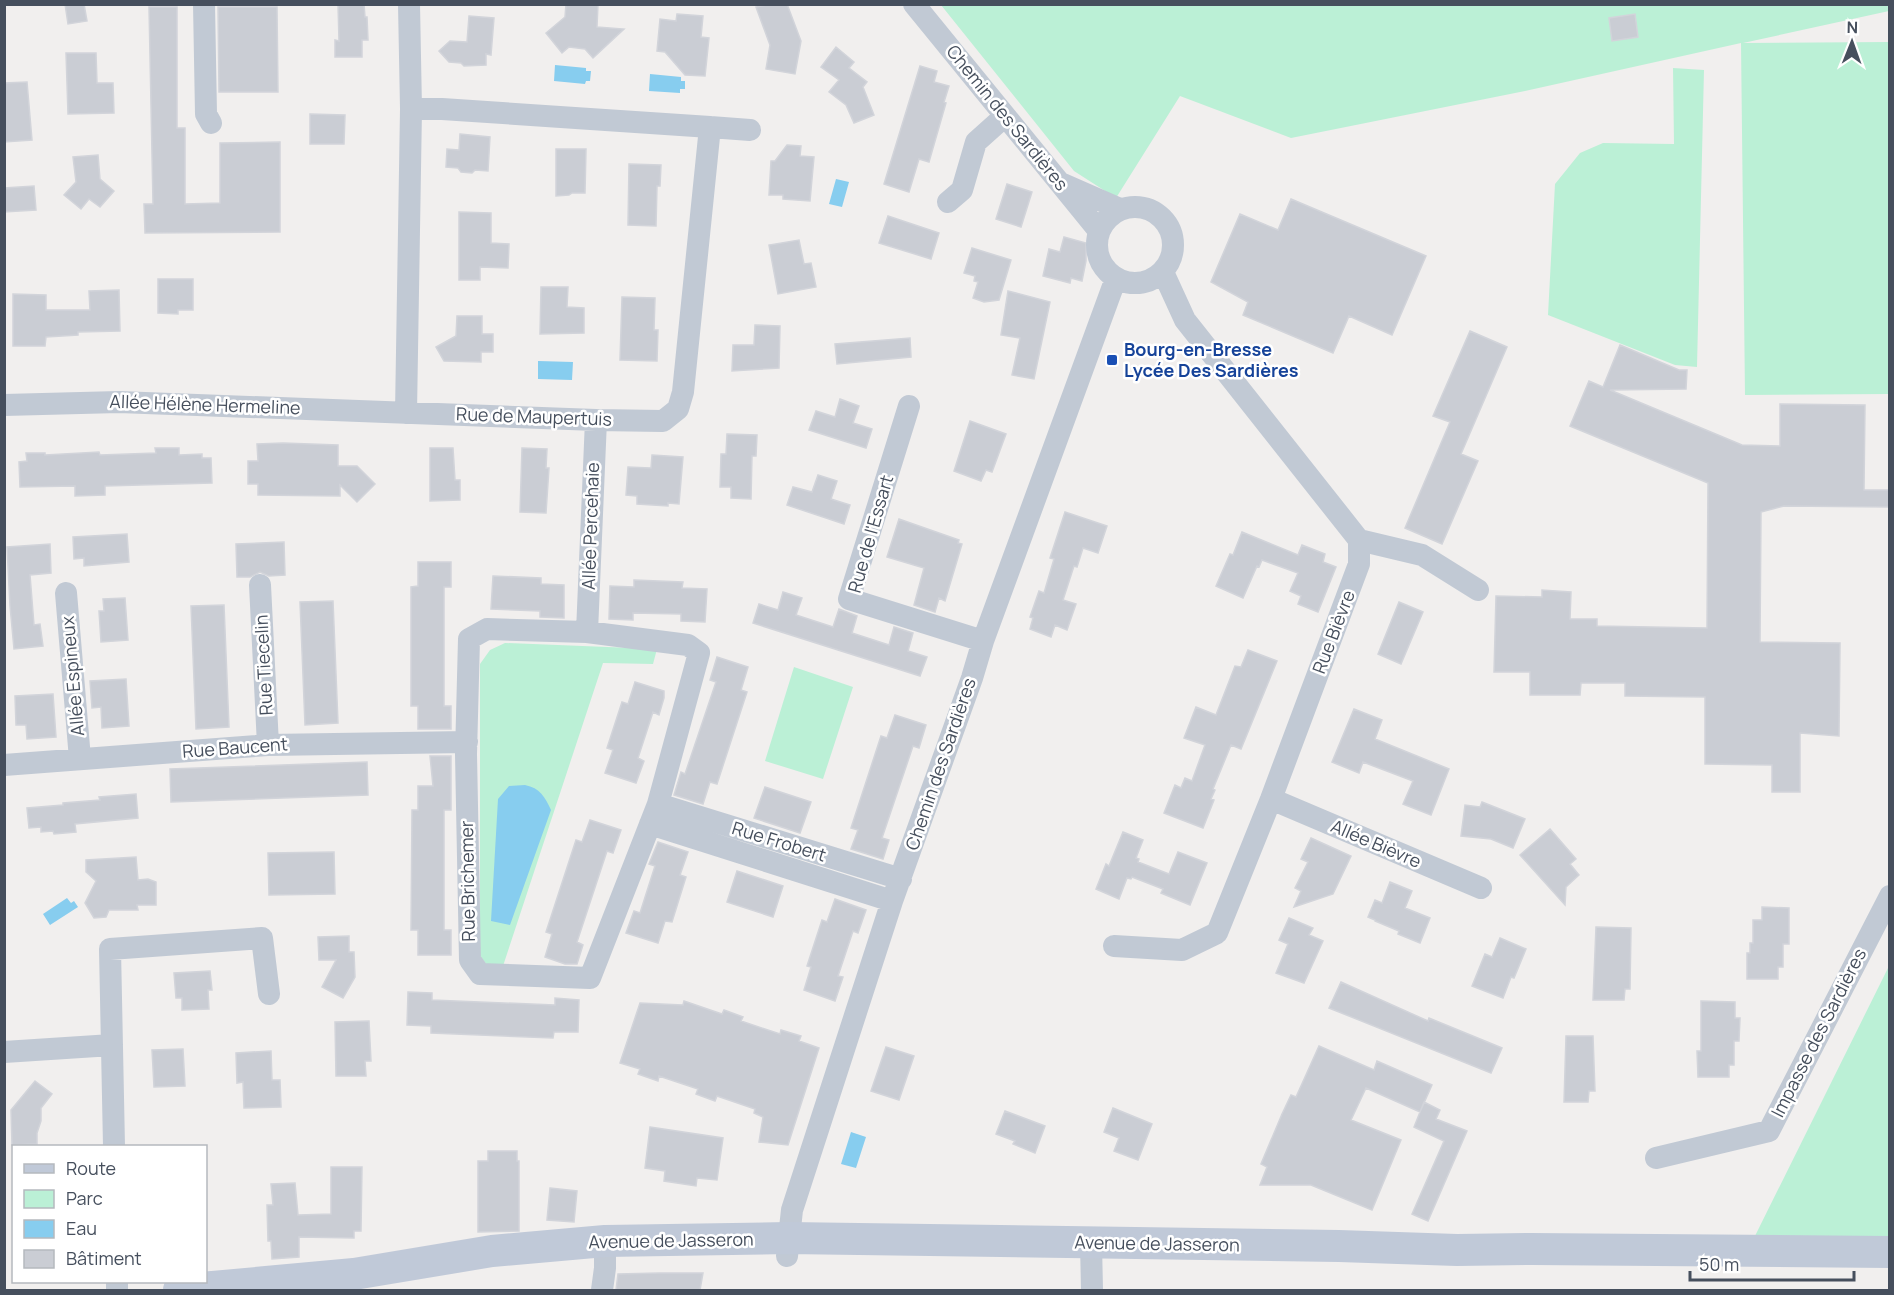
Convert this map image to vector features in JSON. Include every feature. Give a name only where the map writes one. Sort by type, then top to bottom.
[{"type":"main road","name":"Avenue de Jasseron","points":[[1091,1265],[1339,1246],[1457,1250],[1532,1248],[1890,1252]]},
{"type":"main road","name":"Avenue de Jasseron","points":[[179,1290],[354,1282],[425,1264],[520,1263],[605,1249],[722,1255],[788,1247],[1091,1265],[1328,1261],[1653,1268],[1890,1266]]},
{"type":"street","points":[[204,4],[206,114],[211,123]]},
{"type":"street","points":[[406,412],[411,109],[410,4]]},
{"type":"street","name":"Chemin des Sardières","points":[[914,4],[1099,231]]},
{"type":"street","points":[[411,109],[442,109],[750,130]]},
{"type":"street","points":[[948,202],[962,190],[976,142],[1005,116]]},
{"type":"street","name":"Rue de Maupertuis","points":[[406,412],[663,421],[678,409],[683,392],[710,127]]},
{"type":"street","points":[[1059,182],[1120,209]]},
{"type":"street","points":[[1146,208],[1162,217],[1170,227],[1174,244],[1172,256],[1162,272],[1147,281],[1131,283],[1116,278],[1108,272],[1099,257],[1097,247],[1099,231],[1108,217],[1120,209],[1146,208]]},
{"type":"street","points":[[1162,272],[1185,320],[1359,540],[1422,555],[1478,590]]},
{"type":"street","name":"Chemin des Sardières","points":[[788,1247],[792,1209],[892,901],[972,678],[983,641],[1116,278]]},
{"type":"street","name":"Allée Hélène Hermeline","points":[[4,405],[119,402],[406,412]]},
{"type":"street","name":"Rue de l'Essart","points":[[909,406],[849,599],[983,641]]},
{"type":"street","name":"Allée Percehaie","points":[[587,632],[596,420]]},
{"type":"street","name":"Rue Bièvre","points":[[1114,946],[1182,950],[1217,933],[1271,799],[1359,564],[1359,540]]},
{"type":"street","name":"Rue Tiecelin","points":[[260,585],[268,745]]},
{"type":"street","name":"Allée Espineux","points":[[66,593],[80,759]]},
{"type":"street","name":"Rue Brichemer","points":[[487,628],[587,632],[688,645],[699,652],[654,814],[590,978],[480,974],[470,960],[467,742],[469,639],[487,628]]},
{"type":"street","name":"Rue Baucent","points":[[4,765],[268,745],[467,742]]},
{"type":"street","name":"Allée Bièvre","points":[[1271,799],[1481,888]]},
{"type":"street","name":"Rue Frobert","points":[[654,814],[901,879]]},
{"type":"street","name":"Rue Frobert","points":[[654,814],[892,901]]},
{"type":"street","name":"Impasse des Sardières","points":[[1656,1158],[1769,1131],[1890,896]]},
{"type":"street","points":[[114,1145],[110,949],[262,938],[269,994]]},
{"type":"street","points":[[4,1052],[112,1045]]},
{"type":"street","points":[[602,1290],[605,1249]]},
{"type":"green space","points":[[941,5],[1889,5],[1889,11],[1743,43],[1889,42],[1889,394],[1745,395],[1741,43],[1525,91],[1291,138],[1180,96],[1116,198],[1074,171]]},
{"type":"green space","points":[[1673,68],[1704,70],[1697,367],[1675,365],[1548,315],[1555,184],[1580,153],[1603,143],[1674,144]]},
{"type":"green space","points":[[505,643],[657,649],[653,664],[603,663],[503,966],[487,965],[480,956],[480,664],[490,650]]},
{"type":"green space","points":[[794,667],[853,687],[823,779],[765,761]]},
{"type":"green space","points":[[1889,966],[1889,1241],[1753,1240]]},
{"type":"water","points":[[555,65],[586,68],[586,71],[591,71],[590,81],[586,81],[585,84],[554,81]]},
{"type":"water","points":[[650,74],[681,77],[681,81],[685,81],[685,89],[680,89],[680,93],[649,91]]},
{"type":"water","points":[[836,179],[849,182],[842,207],[829,204]]},
{"type":"water","points":[[538,361],[573,362],[572,380],[538,379]]},
{"type":"water","points":[[525,785],[535,788],[547,801],[551,810],[510,925],[491,921],[498,799],[509,786]]},
{"type":"water","points":[[67,898],[71,903],[74,901],[78,907],[50,925],[43,914]]},
{"type":"water","points":[[851,1132],[866,1137],[856,1168],[841,1164]]},
{"type":"building","points":[[65,4],[84,4],[87,21],[68,24]]},
{"type":"building","points":[[338,4],[364,4],[368,40],[362,40],[362,57],[335,57],[335,40],[339,41]]},
{"type":"building","points":[[566,4],[598,4],[597,27],[624,29],[593,58],[585,49],[569,47],[562,53],[546,33],[565,17]]},
{"type":"building","points":[[787,4],[801,41],[795,74],[766,69],[770,45],[756,7]]},
{"type":"building","points":[[149,7],[177,7],[177,128],[185,128],[185,204],[220,203],[220,143],[280,142],[280,232],[145,233],[144,204],[153,204]]},
{"type":"building","points":[[218,7],[277,7],[278,92],[219,92]]},
{"type":"building","points":[[677,14],[703,16],[701,37],[709,38],[705,76],[685,75],[665,52],[657,51],[660,19],[676,21]]},
{"type":"building","points":[[1635,14],[1638,37],[1612,41],[1609,18]]},
{"type":"building","points":[[469,16],[494,18],[491,55],[486,54],[486,65],[464,66],[461,63],[449,62],[439,51],[450,41],[467,42]]},
{"type":"building","points":[[836,47],[854,62],[849,68],[867,82],[863,87],[874,115],[854,123],[846,105],[829,92],[839,80],[821,67]]},
{"type":"building","points":[[66,53],[96,53],[97,83],[113,83],[114,113],[68,114]]},
{"type":"building","points":[[920,66],[937,71],[934,82],[949,86],[929,162],[919,159],[909,192],[884,184]]},
{"type":"building","points":[[27,82],[32,140],[4,142],[4,83]]},
{"type":"building","points":[[310,114],[345,115],[344,144],[310,144]]},
{"type":"building","points":[[460,134],[490,137],[488,171],[461,172],[458,168],[446,167],[447,149],[459,150]]},
{"type":"building","points":[[787,145],[801,146],[800,156],[814,157],[810,201],[783,199],[783,195],[769,195],[771,161],[775,161]]},
{"type":"building","points":[[556,149],[586,149],[585,193],[556,196]]},
{"type":"building","points":[[98,155],[100,179],[114,191],[100,207],[89,199],[81,209],[64,195],[76,182],[73,157]]},
{"type":"building","points":[[629,164],[661,165],[660,186],[657,186],[656,226],[628,225]]},
{"type":"building","points":[[1007,184],[1032,192],[1021,227],[996,219]]},
{"type":"building","points":[[34,186],[36,210],[4,212],[4,188]]},
{"type":"building","points":[[1291,199],[1426,256],[1392,335],[1349,316],[1333,353],[1243,315],[1248,302],[1211,282],[1240,214],[1278,230]]},
{"type":"building","points":[[459,212],[491,213],[491,243],[509,244],[508,268],[480,267],[480,280],[459,280]]},
{"type":"building","points":[[888,216],[939,233],[931,259],[879,243]]},
{"type":"building","points":[[1064,237],[1086,243],[1086,261],[1082,281],[1071,278],[1070,283],[1043,276],[1049,249],[1060,252]]},
{"type":"building","points":[[799,240],[804,264],[811,263],[816,287],[778,294],[769,245]]},
{"type":"building","points":[[972,248],[1011,260],[999,300],[984,302],[973,298],[978,282],[974,281],[975,276],[964,273]]},
{"type":"building","points":[[158,279],[193,279],[193,310],[178,310],[178,314],[158,313]]},
{"type":"building","points":[[541,287],[568,287],[567,307],[584,308],[584,333],[540,334]]},
{"type":"building","points":[[119,290],[120,331],[78,332],[78,335],[46,337],[45,346],[13,346],[13,294],[46,295],[46,310],[90,310],[89,291]]},
{"type":"building","points":[[1008,291],[1050,302],[1034,379],[1012,375],[1020,338],[1001,335]]},
{"type":"building","points":[[622,297],[655,298],[654,330],[658,330],[657,361],[620,360]]},
{"type":"building","points":[[457,316],[482,316],[482,334],[493,334],[493,352],[481,352],[481,362],[444,361],[436,347],[456,336]]},
{"type":"building","points":[[755,325],[780,326],[779,368],[732,371],[733,345],[754,345]]},
{"type":"building","points":[[1470,331],[1507,347],[1461,454],[1478,461],[1442,544],[1405,528],[1450,422],[1433,416]]},
{"type":"building","points":[[910,338],[911,357],[837,364],[835,344]]},
{"type":"building","points":[[1620,345],[1679,370],[1687,370],[1686,389],[1610,390],[1742,445],[1780,446],[1780,404],[1865,405],[1864,490],[1889,490],[1889,507],[1784,506],[1761,512],[1760,642],[1840,643],[1839,736],[1800,733],[1800,792],[1772,792],[1772,765],[1705,764],[1705,697],[1625,696],[1625,683],[1581,683],[1580,695],[1530,695],[1530,672],[1494,672],[1496,596],[1542,597],[1542,590],[1571,592],[1570,619],[1597,619],[1597,626],[1707,628],[1708,483],[1570,426],[1589,381],[1603,387]]},
{"type":"building","points":[[840,399],[859,406],[853,423],[872,429],[866,448],[809,430],[816,411],[835,417]]},
{"type":"building","points":[[970,421],[1006,434],[992,472],[986,470],[981,481],[954,471]]},
{"type":"building","points":[[727,434],[757,435],[756,456],[752,456],[751,499],[731,498],[731,487],[720,487],[721,454],[726,454]]},
{"type":"building","points":[[257,444],[338,445],[338,466],[357,466],[375,484],[357,502],[340,485],[340,496],[258,495],[258,484],[248,484],[248,461],[258,461]]},
{"type":"building","points":[[155,448],[179,448],[179,455],[202,454],[202,458],[211,458],[212,483],[105,486],[105,495],[75,496],[75,486],[20,487],[19,462],[27,461],[26,453],[45,453],[45,455],[99,452],[100,455],[156,453]]},
{"type":"building","points":[[430,448],[453,448],[455,480],[460,480],[460,500],[430,501]]},
{"type":"building","points":[[522,448],[547,449],[546,468],[549,468],[546,513],[520,512]]},
{"type":"building","points":[[652,455],[683,457],[679,504],[668,503],[668,506],[637,504],[637,496],[626,495],[628,467],[651,468]]},
{"type":"building","points":[[818,475],[837,481],[831,499],[850,505],[844,524],[787,505],[793,487],[812,492]]},
{"type":"building","points":[[1065,512],[1107,526],[1098,553],[1083,548],[1077,567],[1074,566],[1063,600],[1076,604],[1067,630],[1055,625],[1051,637],[1030,629],[1033,618],[1030,617],[1039,591],[1044,593],[1054,559],[1050,558]]},
{"type":"building","points":[[899,519],[959,540],[958,543],[962,544],[945,601],[939,598],[935,612],[914,605],[924,568],[887,557]]},
{"type":"building","points":[[1242,532],[1298,555],[1302,545],[1325,554],[1323,562],[1336,567],[1318,612],[1298,604],[1301,596],[1290,591],[1298,573],[1262,560],[1243,598],[1216,586],[1230,554],[1233,555]]},
{"type":"building","points":[[127,534],[129,562],[84,566],[84,558],[74,559],[73,537]]},
{"type":"building","points":[[284,542],[285,575],[269,576],[260,572],[250,577],[237,577],[236,544]]},
{"type":"building","points":[[50,544],[51,573],[30,575],[34,625],[40,624],[43,646],[14,649],[7,547]]},
{"type":"building","points":[[418,562],[451,562],[451,587],[444,587],[444,706],[451,706],[451,729],[418,729],[418,706],[411,706],[411,587],[418,586]]},
{"type":"building","points":[[493,576],[541,578],[541,584],[564,585],[564,618],[540,617],[540,611],[491,609]]},
{"type":"building","points":[[634,580],[683,582],[682,588],[707,589],[705,622],[681,621],[681,614],[633,613],[633,620],[609,619],[610,586],[634,587]]},
{"type":"building","points":[[783,592],[802,598],[796,615],[833,627],[839,609],[857,616],[852,633],[889,645],[894,627],[913,633],[908,651],[927,657],[920,676],[753,623],[759,604],[778,610]]},
{"type":"building","points":[[125,598],[128,640],[101,642],[99,611],[104,611],[103,599]]},
{"type":"building","points":[[333,601],[338,723],[305,725],[300,602]]},
{"type":"building","points":[[1399,602],[1423,612],[1401,664],[1378,654]]},
{"type":"building","points":[[224,605],[229,727],[196,729],[191,606]]},
{"type":"building","points":[[1248,650],[1277,661],[1241,749],[1231,745],[1213,789],[1215,790],[1211,799],[1214,800],[1203,828],[1164,813],[1175,785],[1181,788],[1185,778],[1192,781],[1205,745],[1184,738],[1196,707],[1216,715],[1235,666],[1241,667]]},
{"type":"building","points":[[717,657],[748,667],[741,690],[747,692],[717,784],[710,782],[703,804],[674,795],[681,772],[685,774],[716,682],[710,680]]},
{"type":"building","points":[[126,679],[129,726],[102,728],[101,707],[92,708],[90,681]]},
{"type":"building","points":[[635,682],[664,691],[659,715],[653,712],[638,758],[644,761],[636,783],[605,773],[613,750],[607,748],[622,702],[628,704]]},
{"type":"building","points":[[53,694],[56,737],[27,739],[26,725],[16,725],[15,696]]},
{"type":"building","points":[[1354,709],[1382,720],[1375,739],[1449,769],[1431,815],[1403,804],[1413,781],[1363,762],[1359,773],[1332,762]]},
{"type":"building","points":[[895,715],[926,725],[919,748],[913,746],[882,838],[889,840],[883,859],[851,849],[858,830],[851,828],[881,736],[887,738]]},
{"type":"building","points":[[430,756],[451,756],[451,810],[444,810],[444,930],[451,930],[451,955],[418,955],[418,930],[411,930],[412,810],[418,810],[418,786],[433,786]]},
{"type":"building","points":[[367,762],[368,795],[171,802],[170,769]]},
{"type":"building","points":[[765,787],[811,802],[800,833],[754,818]]},
{"type":"building","points":[[136,794],[138,818],[75,824],[76,832],[54,834],[53,831],[41,832],[41,827],[29,828],[27,808]]},
{"type":"building","points":[[1482,802],[1525,819],[1513,848],[1491,839],[1461,836],[1465,805],[1480,807]]},
{"type":"building","points":[[590,820],[621,830],[613,853],[607,851],[577,942],[583,945],[577,964],[565,964],[545,957],[552,934],[546,932],[576,840],[582,842]]},
{"type":"building","points":[[1550,829],[1576,859],[1570,864],[1579,875],[1566,887],[1565,905],[1520,855]]},
{"type":"building","points":[[1123,832],[1143,840],[1136,858],[1139,859],[1138,862],[1169,874],[1178,852],[1207,863],[1190,905],[1161,893],[1163,889],[1132,877],[1127,878],[1119,899],[1096,889],[1106,864],[1109,866]]},
{"type":"building","points":[[1311,838],[1351,856],[1333,894],[1294,907],[1301,891],[1295,888],[1308,862],[1301,859]]},
{"type":"building","points":[[658,842],[688,852],[680,875],[686,877],[672,922],[665,921],[658,943],[626,933],[634,911],[640,913],[655,866],[649,864]]},
{"type":"building","points":[[334,852],[335,894],[269,895],[268,853]]},
{"type":"building","points":[[136,857],[138,880],[148,879],[156,882],[156,905],[137,905],[138,910],[109,910],[106,917],[94,918],[85,903],[96,881],[86,872],[86,860]]},
{"type":"building","points":[[737,871],[783,886],[773,917],[727,902]]},
{"type":"building","points":[[1390,882],[1412,891],[1405,908],[1430,918],[1420,943],[1368,917],[1375,900],[1382,903]]},
{"type":"building","points":[[835,899],[866,910],[858,933],[853,931],[838,976],[843,977],[835,1001],[804,990],[811,967],[807,966],[822,920],[827,922]]},
{"type":"building","points":[[1762,907],[1789,908],[1789,944],[1783,944],[1783,967],[1778,967],[1778,979],[1747,979],[1747,953],[1750,953],[1750,943],[1753,943],[1753,920],[1762,920]]},
{"type":"building","points":[[1289,918],[1313,928],[1309,935],[1323,941],[1304,983],[1276,973],[1288,944],[1279,940]]},
{"type":"building","points":[[1596,927],[1631,928],[1630,989],[1625,989],[1624,1000],[1593,1000]]},
{"type":"building","points":[[349,936],[349,952],[354,952],[355,977],[343,998],[322,987],[336,960],[319,960],[318,937]]},
{"type":"building","points":[[1500,938],[1526,949],[1503,998],[1472,986],[1485,954],[1492,957]]},
{"type":"building","points":[[210,971],[212,990],[208,990],[209,1009],[182,1010],[182,998],[176,998],[174,973]]},
{"type":"building","points":[[1341,982],[1428,1021],[1429,1018],[1502,1048],[1491,1073],[1329,1008]]},
{"type":"building","points":[[408,992],[432,993],[432,1000],[555,1005],[555,998],[579,1000],[578,1032],[554,1032],[553,1038],[431,1033],[431,1026],[407,1025]]},
{"type":"building","points":[[684,1001],[722,1014],[724,1010],[743,1017],[741,1021],[780,1034],[781,1030],[801,1036],[799,1041],[819,1048],[788,1145],[759,1142],[763,1117],[754,1113],[755,1109],[717,1096],[715,1101],[696,1094],[698,1089],[659,1076],[658,1081],[638,1074],[640,1069],[620,1063],[640,1003],[683,1005]]},
{"type":"building","points":[[1701,1001],[1735,1002],[1735,1018],[1740,1018],[1739,1041],[1734,1041],[1734,1065],[1729,1065],[1729,1077],[1698,1077],[1697,1051],[1701,1051]]},
{"type":"building","points":[[369,1021],[371,1061],[365,1061],[366,1076],[336,1076],[335,1022]]},
{"type":"building","points":[[1566,1036],[1593,1036],[1595,1091],[1589,1091],[1588,1102],[1564,1102]]},
{"type":"building","points":[[1319,1046],[1374,1070],[1377,1061],[1432,1085],[1420,1112],[1366,1088],[1351,1120],[1401,1140],[1372,1210],[1311,1185],[1260,1185],[1267,1167],[1261,1164],[1282,1114],[1291,1095],[1296,1097]]},
{"type":"building","points":[[886,1047],[914,1056],[899,1100],[871,1091]]},
{"type":"building","points":[[183,1049],[185,1086],[154,1087],[152,1050]]},
{"type":"building","points":[[271,1051],[272,1080],[280,1080],[281,1107],[244,1108],[243,1082],[237,1083],[236,1053]]},
{"type":"building","points":[[35,1081],[52,1094],[41,1108],[37,1144],[12,1145],[11,1110]]},
{"type":"building","points":[[1424,1102],[1440,1110],[1436,1119],[1467,1131],[1428,1221],[1412,1214],[1444,1141],[1414,1127]]},
{"type":"building","points":[[1113,1108],[1152,1124],[1138,1160],[1114,1151],[1119,1138],[1104,1132]]},
{"type":"building","points":[[1005,1111],[1045,1126],[1035,1153],[1013,1144],[1015,1141],[996,1134]]},
{"type":"building","points":[[650,1127],[723,1138],[717,1180],[697,1178],[696,1186],[664,1181],[665,1171],[645,1168]]},
{"type":"building","points":[[488,1151],[517,1151],[519,1231],[478,1232],[478,1161],[488,1161]]},
{"type":"building","points":[[331,1167],[362,1167],[361,1231],[354,1231],[354,1238],[299,1237],[299,1257],[272,1259],[271,1241],[268,1241],[267,1205],[273,1205],[271,1184],[295,1183],[298,1215],[331,1214]]},
{"type":"building","points":[[550,1188],[577,1191],[574,1222],[547,1220]]},
{"type":"building","points":[[703,1273],[700,1290],[616,1290],[618,1274]]},
{"type":"place","name":"Bourg-en-Bresse Lycée Des Sardières","points":[[1112,360]]}]
